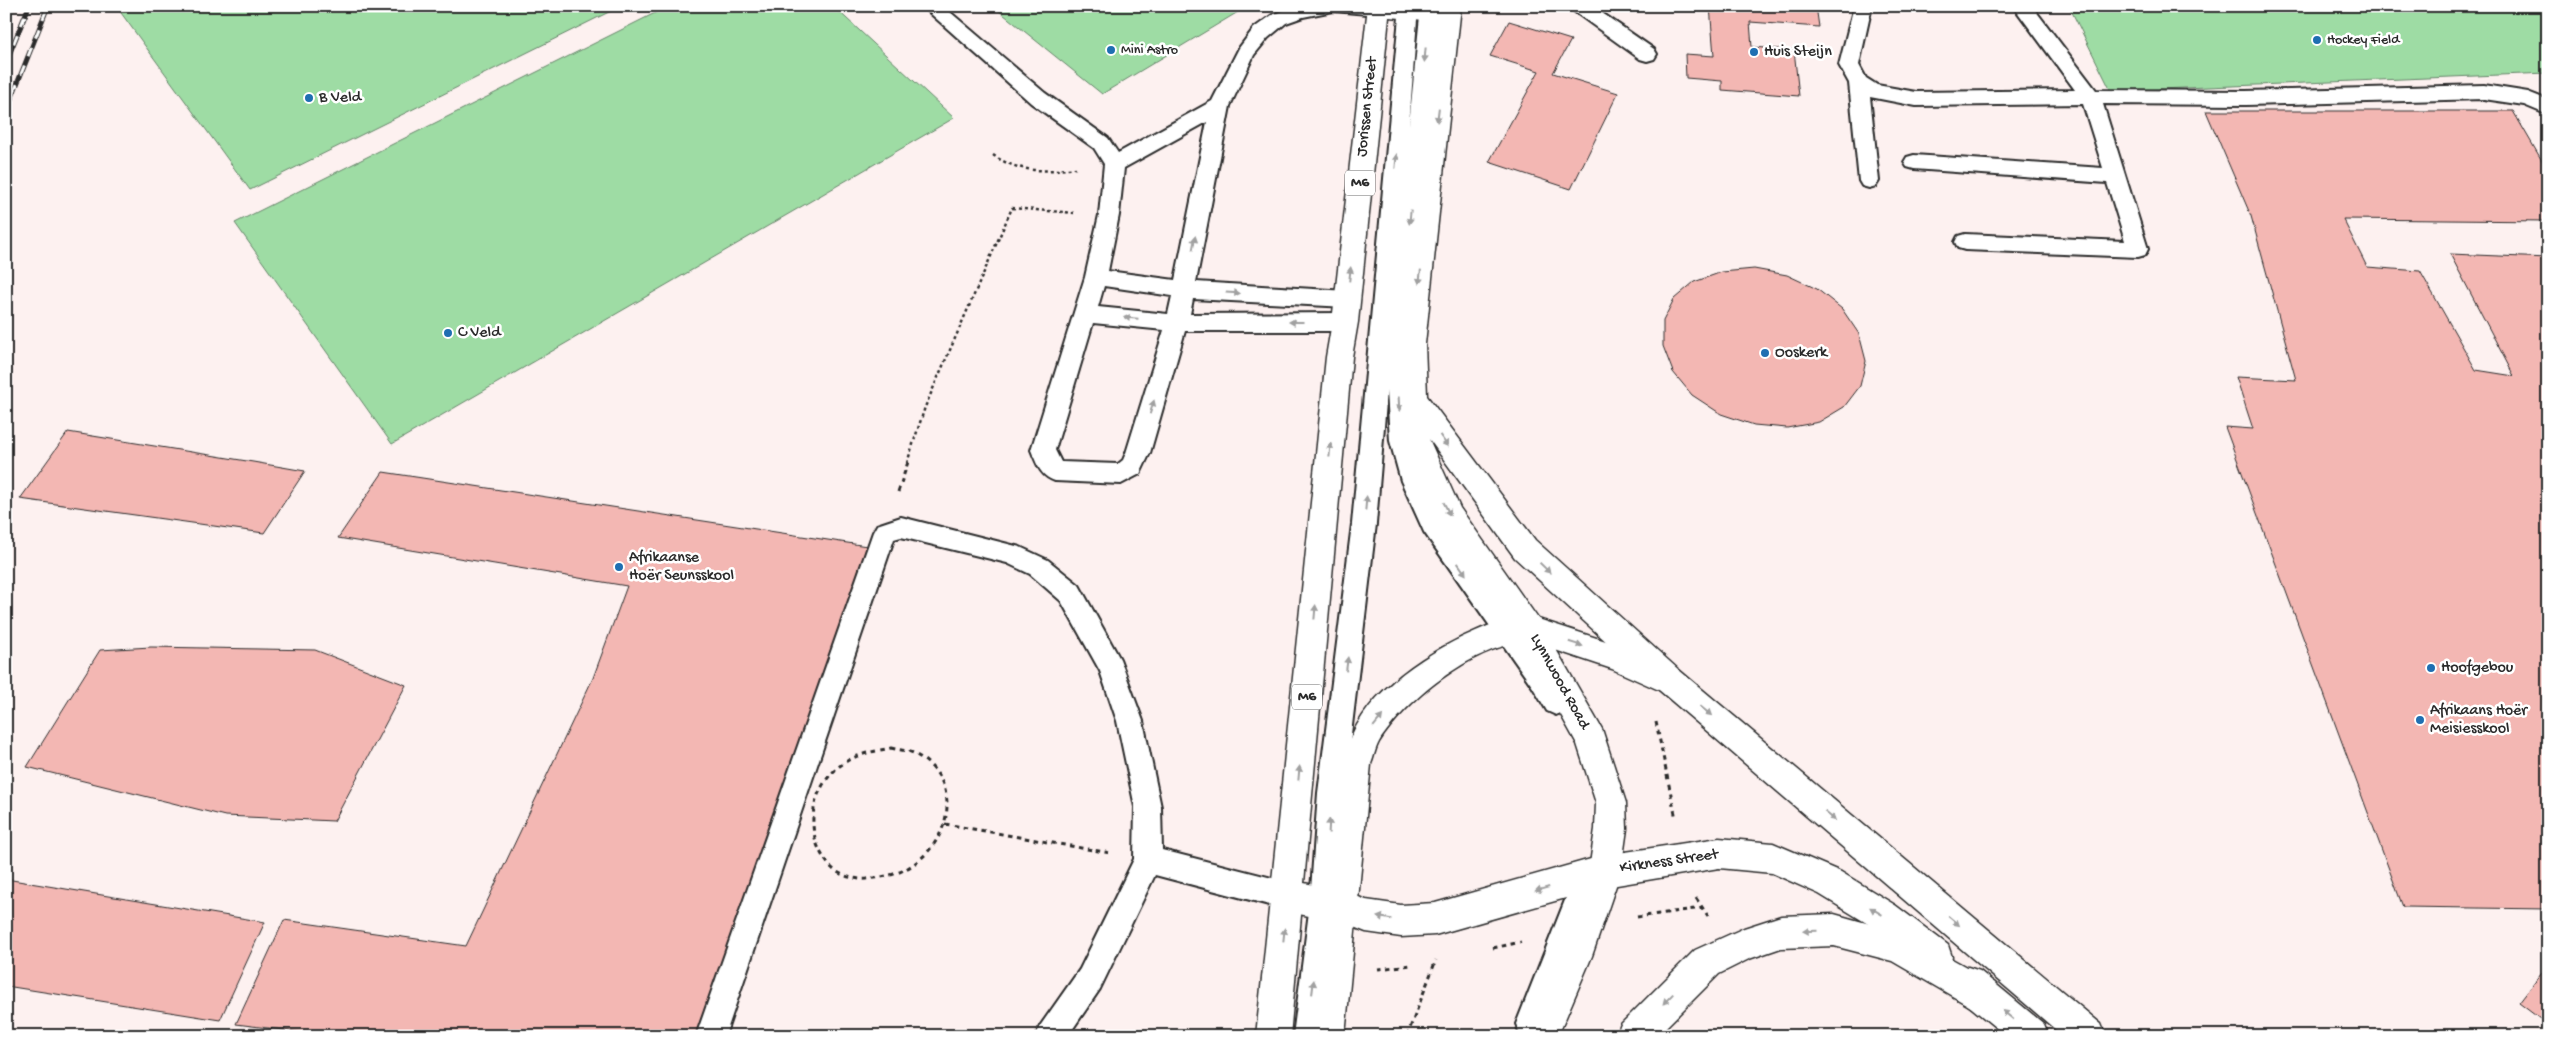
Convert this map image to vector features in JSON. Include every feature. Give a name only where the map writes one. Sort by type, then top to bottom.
[{"type":"main road","points":[[1379,8],[1429,10],[1396,350]]},
{"type":"main road","name":"Jorissen Street","points":[[1288,896],[1339,357],[1346,310],[1379,8]]},
{"type":"main road","name":"Lynnwood Road","points":[[1396,350],[1416,401],[1416,440],[1449,515],[1518,631],[1591,739],[1611,803],[1611,830],[1597,873],[1576,956],[1541,1036]]},
{"type":"main road","points":[[1416,401],[1525,549],[1583,604],[1669,680],[2089,1036]]},
{"type":"main road","points":[[1328,1036],[1332,905],[1356,764],[1368,733],[1388,708],[1425,675],[1466,649],[1518,631],[1618,658],[1669,680]]},
{"type":"main road","name":"Kirkness Street","points":[[1288,896],[1332,905],[1366,916],[1401,921],[1435,919],[1597,873],[1720,853],[1773,858],[1830,883],[1884,916],[2032,1036]]},
{"type":"main road","name":"M6","points":[[1273,1036],[1288,896]]},
{"type":"main road","points":[[1633,1036],[1707,962],[1744,944],[1781,932],[1834,930],[1898,946],[1983,995]]},
{"type":"lane","points":[[931,6],[1038,98],[1101,143],[1114,164],[1109,215],[1096,277],[1042,450],[1048,463],[1055,471],[1121,474],[1132,467],[1138,454],[1177,322],[1220,106],[1246,53],[1262,33],[1279,19],[1299,11],[1328,6]]},
{"type":"lane","points":[[1338,6],[1379,8]]},
{"type":"lane","points":[[1579,6],[1647,54]]},
{"type":"lane","points":[[1863,6],[1849,65],[1859,83],[1869,181]]},
{"type":"lane","points":[[1965,242],[2138,249],[2091,97],[2022,6]]},
{"type":"lane","name":"Jorissen Street","points":[[1396,350],[1429,10]]},
{"type":"lane","points":[[1859,83],[1872,91],[1916,99],[2246,98],[2484,92],[2528,99],[2548,108]]},
{"type":"lane","points":[[1114,164],[1220,106]]},
{"type":"lane","points":[[1914,162],[2116,176]]},
{"type":"lane","points":[[1096,277],[1346,310]]},
{"type":"lane","points":[[1086,314],[1177,322],[1346,310]]},
{"type":"lane","points":[[1307,1036],[1332,905],[1331,793],[1364,524],[1396,350]]},
{"type":"lane","name":"Lynnwood Road","points":[[1396,350],[1401,441],[1413,481],[1432,525],[1518,631]]},
{"type":"lane","points":[[710,1036],[885,532],[901,527],[1011,554],[1039,567],[1070,592],[1111,667],[1130,721],[1148,807],[1148,860],[1090,979],[1050,1036]]},
{"type":"lane","points":[[1148,860],[1288,896]]},
{"type":"lane","name":"Lynnwood Road","points":[[1526,1036],[1597,873]]},
{"type":"path","points":[[993,155],[1006,165],[1038,172],[1114,164]]},
{"type":"path","points":[[885,532],[926,407],[1012,208],[1109,215]]},
{"type":"path","points":[[1655,714],[1677,825]]},
{"type":"path","points":[[891,748],[912,753],[931,763],[943,780],[948,801],[945,824],[936,844],[920,861],[900,873],[878,880],[858,878],[836,872],[821,858],[812,840],[810,819],[815,799],[826,779],[845,763],[867,752],[891,748]]},
{"type":"path","points":[[945,824],[1148,860]]},
{"type":"path","points":[[1638,917],[1702,908]]},
{"type":"path","points":[[1407,1036],[1436,960]]},
{"type":"green space","name":"B Veld","points":[[116,6],[621,6],[250,190]]},
{"type":"green space","name":"C Veld","points":[[669,6],[833,6],[954,118],[392,444],[235,223]]},
{"type":"green space","name":"Mini Astro","points":[[993,6],[1248,6],[1102,94]]},
{"type":"green space","name":"Hockey Field","points":[[2069,6],[2548,6],[2548,73],[2111,91]]},
{"type":"building","name":"Huis Steijn","points":[[1710,6],[1816,6],[1819,27],[1750,22],[1752,47],[1794,50],[1799,96],[1722,90],[1722,81],[1686,78],[1685,54],[1714,56]]},
{"type":"building","points":[[1509,21],[1571,40],[1553,73],[1618,93],[1571,189],[1489,162],[1539,71],[1490,56]]},
{"type":"building","name":"Hoofgebou","points":[[2206,111],[2513,111],[2548,171],[2548,221],[2343,219],[2367,267],[2420,271],[2476,370],[2514,376],[2450,254],[2548,258],[2548,909],[2403,907],[2225,427],[2253,429],[2236,377],[2296,380],[2251,216]]},
{"type":"building","name":"Ooskerk","points":[[1754,269],[1787,275],[1817,289],[1842,309],[1859,334],[1866,361],[1860,386],[1844,407],[1819,422],[1787,428],[1754,425],[1721,414],[1692,395],[1673,372],[1663,346],[1663,321],[1674,299],[1694,282],[1722,272]]},
{"type":"building","points":[[68,432],[305,471],[264,533],[20,499]]},
{"type":"building","points":[[383,472],[867,546],[700,1036],[331,1036],[236,1024],[284,920],[466,946],[593,678],[627,586],[338,538]]},
{"type":"building","points":[[151,647],[315,650],[406,685],[334,821],[225,816],[27,767],[100,650]]},
{"type":"building","points":[[6,879],[265,922],[220,1020],[6,986]]},
{"type":"building","points":[[2548,965],[2548,1025],[2519,1003]]},
{"type":"railway","points":[[6,62],[29,6]]},
{"type":"railway","points":[[6,112],[48,6]]},
{"type":"place","name":"Hockey Field","points":[[2317,40]]},
{"type":"place","name":"Mini Astro","points":[[1111,50]]},
{"type":"place","name":"Huis Steijn","points":[[1754,52]]},
{"type":"place","name":"B Veld","points":[[309,98]]},
{"type":"place","name":"C Veld","points":[[448,333]]},
{"type":"place","name":"Ooskerk","points":[[1765,353]]},
{"type":"place","name":"Afrikaanse Hoër Seunsskool","points":[[619,567]]},
{"type":"place","name":"Hoofgebou","points":[[2431,668]]},
{"type":"place","name":"Afrikaans Hoër Meisiesskool","points":[[2420,720]]}]
